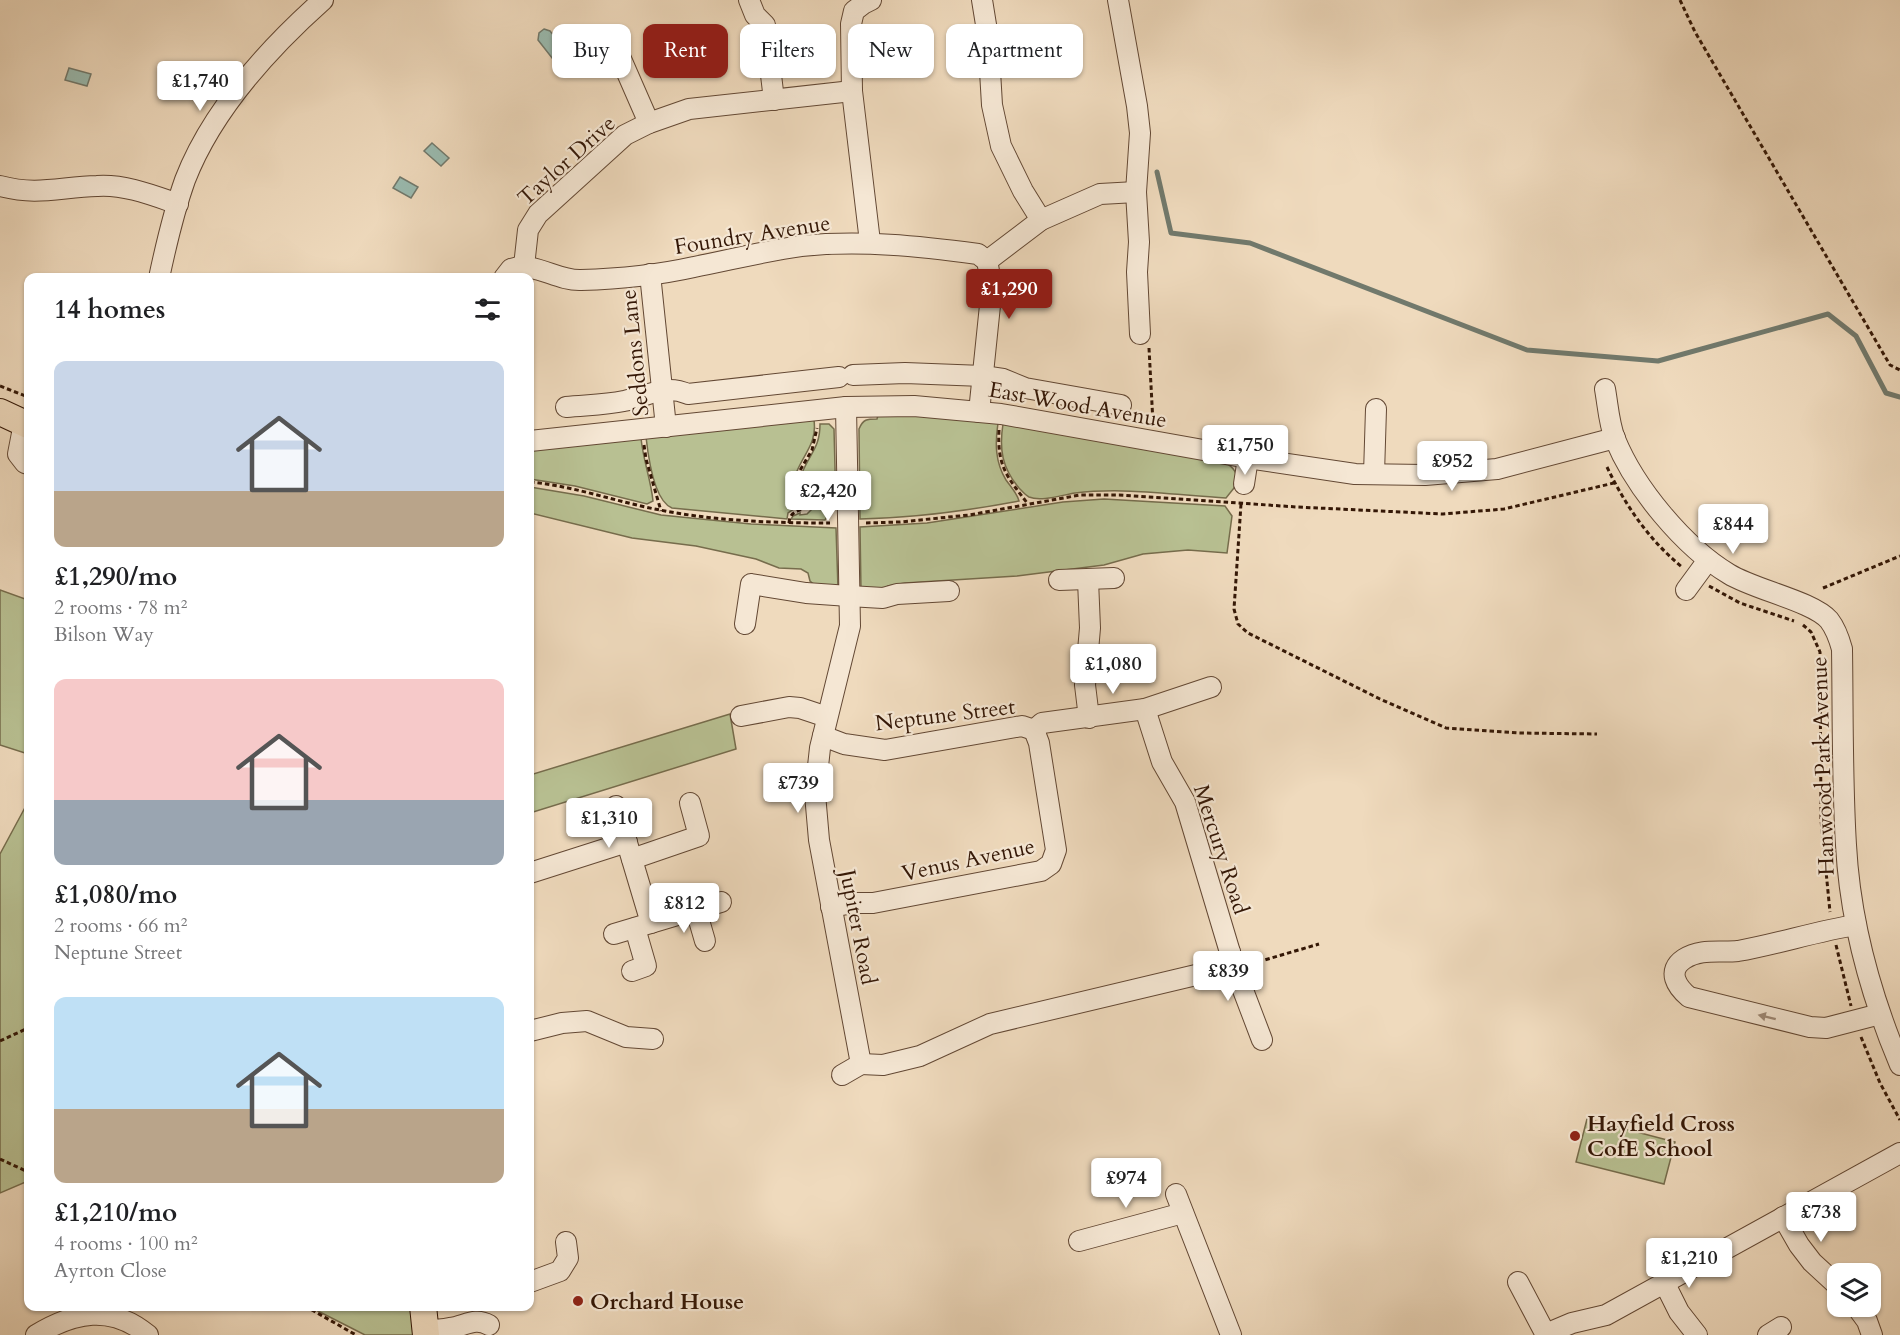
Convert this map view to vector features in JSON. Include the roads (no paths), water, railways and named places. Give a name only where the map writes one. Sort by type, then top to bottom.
[{"type":"main road","points":[[0,403],[16,404],[24,415]]},
{"type":"main road","points":[[0,412],[24,418]]},
{"type":"street","points":[[748,0],[755,15],[765,25],[774,100]]},
{"type":"street","points":[[870,242],[852,91],[851,24],[854,11],[872,0]]},
{"type":"street","points":[[982,0],[988,37],[992,105],[1001,146],[1023,191],[1041,220]]},
{"type":"street","points":[[1118,0],[1140,133],[1136,192],[1140,334]]},
{"type":"street","points":[[160,273],[185,180],[200,147],[231,99],[271,51],[320,1]]},
{"type":"street","points":[[629,78],[649,123]]},
{"type":"street","name":"Taylor Drive","points":[[525,266],[526,237],[530,224],[538,214],[625,135],[649,123],[689,109],[852,91]]},
{"type":"street","points":[[0,186],[21,191],[98,186],[127,188],[178,204]]},
{"type":"street","points":[[979,412],[992,286],[987,261],[1041,220],[1100,194],[1136,192]]},
{"type":"street","name":"Foundry Avenue","points":[[525,266],[569,280],[650,274],[693,268],[744,255],[802,246],[870,242],[978,254],[987,261]]},
{"type":"street","points":[[508,273],[511,269],[525,266]]},
{"type":"street","name":"Seddons Lane","points":[[650,274],[666,427]]},
{"type":"street","points":[[566,407],[626,401],[649,392],[678,389],[688,394],[846,376],[905,373],[983,376],[1003,379],[1024,388],[1121,405]]},
{"type":"street","name":"Hanwood Park Avenue","points":[[1605,389],[1615,438],[1633,472],[1679,534],[1708,561],[1731,575],[1760,589],[1809,606],[1827,618],[1838,634],[1842,649],[1846,847],[1856,925],[1880,1014],[1900,1065]]},
{"type":"street","name":"East Wood Avenue","points":[[534,441],[846,407],[914,406],[979,412],[1354,474],[1425,475],[1497,469],[1615,438]]},
{"type":"street","name":"Jupiter Road","points":[[846,407],[850,626],[823,736],[815,794],[819,840],[861,1064]]},
{"type":"street","points":[[1374,474],[1376,409]]},
{"type":"street","points":[[24,431],[18,454],[24,462]]},
{"type":"street","points":[[1243,494],[1248,458]]},
{"type":"street","points":[[1694,586],[1708,561]]},
{"type":"street","points":[[1059,580],[1114,578]]},
{"type":"street","points":[[1088,580],[1090,628],[1085,685],[1089,718]]},
{"type":"street","points":[[745,624],[751,584],[806,593],[883,598],[897,594],[949,591]]},
{"type":"street","name":"Neptune Street","points":[[823,736],[844,744],[885,750],[1022,726],[1034,730],[1042,723],[1145,709],[1211,687]]},
{"type":"street","points":[[741,716],[789,707],[800,708],[827,717]]},
{"type":"street","name":"Mercury Road","points":[[1145,709],[1162,762],[1185,802],[1232,961],[1262,1040]]},
{"type":"street","name":"Venus Avenue","points":[[831,907],[854,903],[873,903],[1041,871],[1051,864],[1056,850],[1039,743],[1034,730]]},
{"type":"street","points":[[534,872],[699,836],[690,803]]},
{"type":"street","points":[[616,806],[629,850],[643,926],[646,966],[632,971]]},
{"type":"street","points":[[614,934],[721,902]]},
{"type":"street","points":[[696,910],[705,942]]},
{"type":"street","points":[[1856,925],[1833,928],[1737,951],[1702,952],[1684,959],[1678,965],[1675,974],[1676,983],[1689,996],[1810,1027],[1826,1028],[1880,1014]]},
{"type":"street","points":[[842,1075],[861,1064],[883,1065],[920,1056],[990,1024],[1217,970],[1232,961]]},
{"type":"street","points":[[534,1030],[562,1023],[587,1021],[626,1037],[653,1039]]},
{"type":"street","points":[[1518,1282],[1546,1334],[1572,1323],[1606,1315],[1900,1153]]},
{"type":"street","points":[[1176,1194],[1231,1335]]},
{"type":"street","points":[[1079,1241],[1183,1213]]},
{"type":"street","points":[[1783,1216],[1799,1245],[1812,1262],[1827,1276]]},
{"type":"street","points":[[534,1281],[560,1271],[568,1258],[566,1242]]},
{"type":"street","points":[[1664,1282],[1679,1312],[1697,1335]]},
{"type":"street","points":[[36,1335],[55,1323],[71,1317],[91,1314],[113,1316],[128,1322],[148,1335]]},
{"type":"street","points":[[1864,1317],[1872,1335]]},
{"type":"street","points":[[425,1324],[451,1328],[475,1321],[489,1325]]},
{"type":"water","points":[[544,29],[552,34],[552,58],[538,40],[539,33]]},
{"type":"water","points":[[69,68],[91,74],[87,86],[65,80]]},
{"type":"water","points":[[432,143],[449,158],[441,166],[424,151]]},
{"type":"water","points":[[400,177],[418,187],[411,198],[393,188]]},
{"type":"waterway","points":[[1157,172],[1171,233],[1250,243],[1527,350],[1658,361],[1828,314],[1856,336],[1886,393],[1900,397]]},
{"type":"place","name":"Hayfield Cross CofE School","points":[[1575,1136]]},
{"type":"place","name":"Orchard House","points":[[578,1301]]}]
